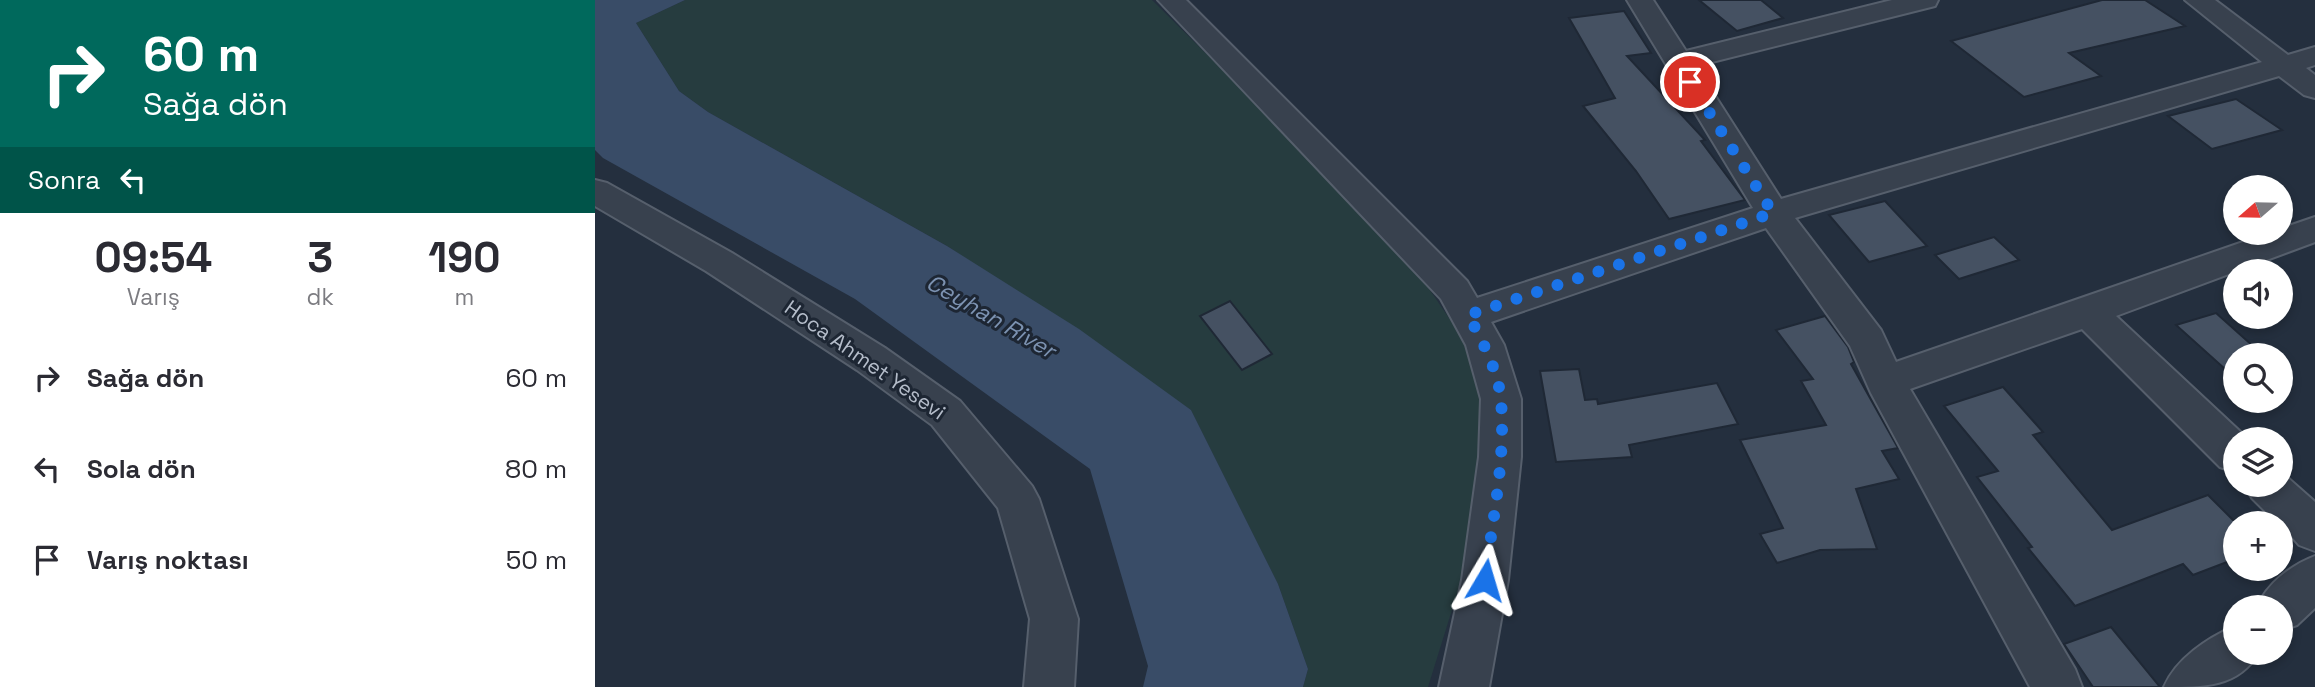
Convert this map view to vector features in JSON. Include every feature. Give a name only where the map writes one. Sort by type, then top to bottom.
[{"type":"street","points":[[1640,0],[1773,213],[1856,323],[1885,382],[2057,687]]},
{"type":"street","points":[[1677,62],[1925,0]]},
{"type":"street","points":[[2198,0],[2299,60],[2315,89]]},
{"type":"street","points":[[1185,3],[1454,290],[1485,345],[1501,399],[1500,457],[1485,580],[1464,687]]},
{"type":"street","points":[[1468,315],[1773,213],[2299,60]]},
{"type":"street","name":"Hoca Ahmet Yesevi","points":[[595,191],[719,262],[871,359],[946,413],[1017,499],[1055,619],[1049,687]]},
{"type":"street","points":[[1885,382],[2088,312],[2315,229]]},
{"type":"street","points":[[2088,312],[2223,442]]},
{"type":"street","points":[[2280,497],[2315,531]]},
{"type":"street","points":[[2293,597],[2315,577]]},
{"type":"street","points":[[2189,687],[2223,660]]},
{"type":"green space","points":[[685,0],[1152,0],[1399,245],[1462,337],[1487,406],[1465,568],[1428,687],[1303,687],[1308,669],[1278,584],[1191,410],[947,246],[708,112],[679,91],[636,23]]},
{"type":"water","name":"Ceyhan River","points":[[595,0],[685,0],[636,23],[679,91],[708,112],[947,246],[1079,329],[1191,410],[1278,584],[1308,669],[1303,687],[1143,687],[1148,666],[1090,469],[855,299],[603,158],[595,150]]},
{"type":"building","points":[[1699,0],[1761,0],[1783,18],[1737,31]]},
{"type":"building","points":[[2102,0],[2145,0],[2185,26],[2069,53],[2101,76],[2024,97],[1951,41]]},
{"type":"building","points":[[1624,11],[1651,53],[1627,56],[1705,140],[1701,141],[1745,200],[1669,219],[1636,171],[1583,106],[1615,98],[1569,18]]},
{"type":"building","points":[[2236,99],[2282,130],[2212,149],[2168,116]]},
{"type":"building","points":[[1885,201],[1927,246],[1869,262],[1829,215]]},
{"type":"building","points":[[1994,237],[2019,260],[1959,279],[1935,255]]},
{"type":"building","points":[[1230,301],[1272,354],[1242,370],[1200,316]]},
{"type":"building","points":[[2216,313],[2223,319],[2223,329],[2234,329],[2250,343],[2223,343],[2223,367],[2176,325]]},
{"type":"building","points":[[1825,316],[1848,347],[1854,362],[1851,364],[1898,448],[1882,451],[1899,479],[1856,489],[1877,549],[1820,550],[1777,563],[1760,534],[1783,528],[1740,440],[1826,425],[1801,381],[1813,379],[1776,330]]},
{"type":"building","points":[[1579,369],[1585,400],[1597,399],[1598,404],[1717,383],[1738,424],[1629,445],[1632,457],[1556,462],[1540,371]]},
{"type":"building","points":[[2003,387],[2043,432],[2033,435],[2112,530],[2208,495],[2224,511],[2223,564],[2193,575],[2183,564],[2075,606],[2028,548],[2032,547],[1977,477],[1998,471],[1944,406]]},
{"type":"building","points":[[2111,627],[2160,687],[2093,687],[2064,644]]},
{"type":"route","points":[[1485,580],[1500,457],[1501,399],[1485,345],[1468,315],[1773,213],[1690,82]]}]
